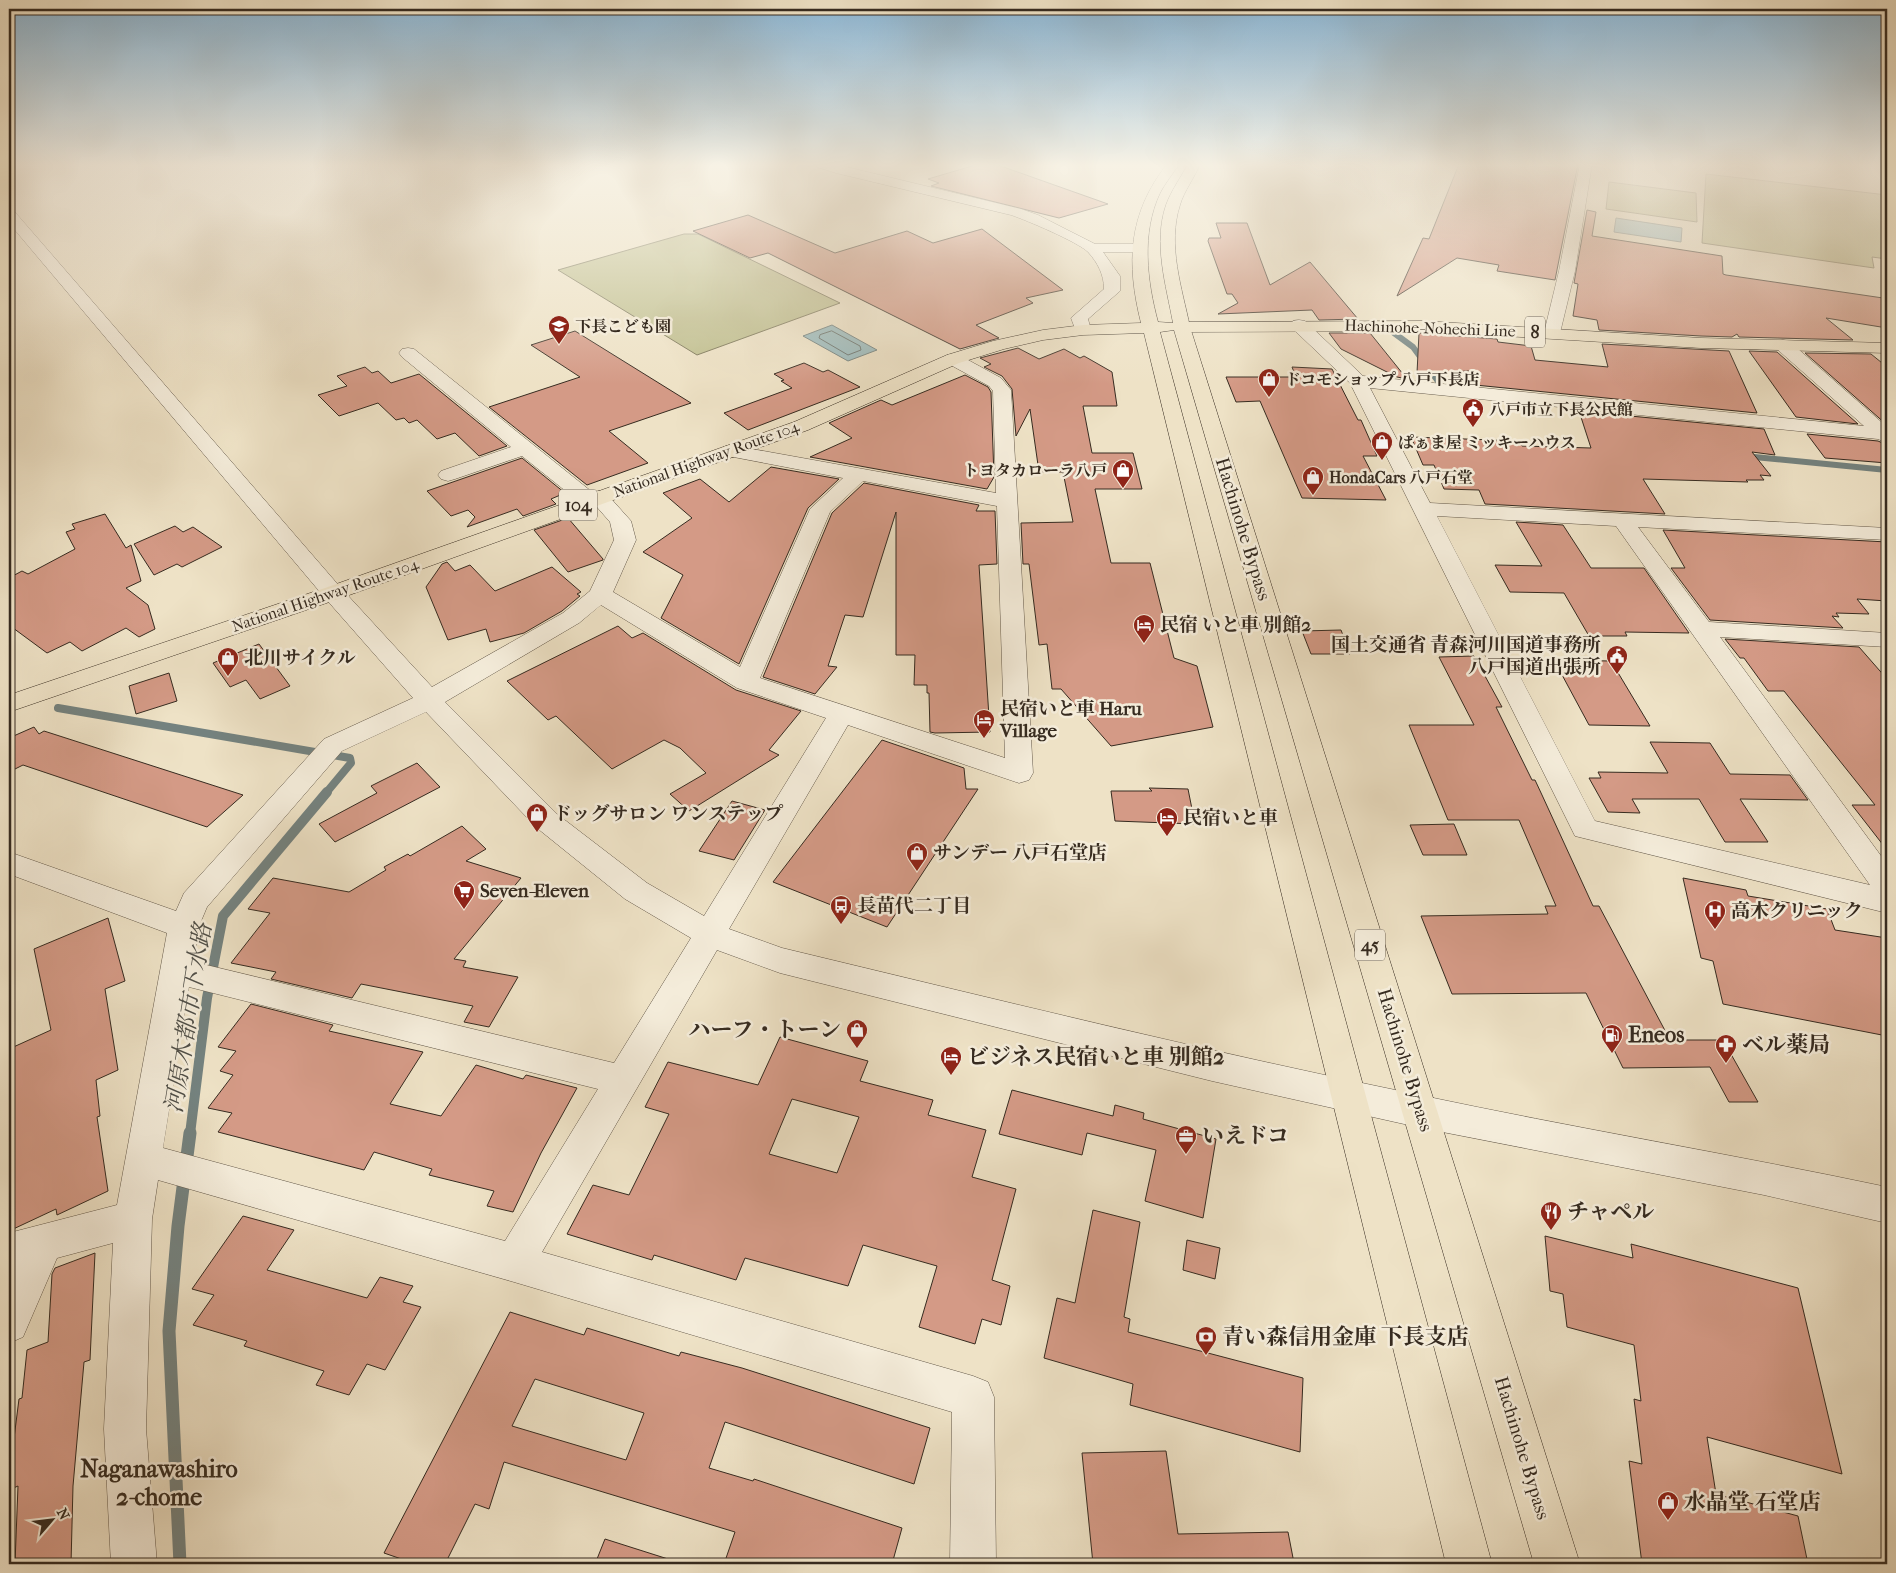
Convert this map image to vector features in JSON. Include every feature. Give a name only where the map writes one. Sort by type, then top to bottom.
[{"type":"main road","name":"Hachinohe Bypass","points":[[1141,237],[1139,248],[1141,290],[1469,1564]]},
{"type":"main road","name":"45","points":[[1167,237],[1169,260],[1182,326]]},
{"type":"main road","name":"Hachinohe Bypass","points":[[1182,326],[1558,1564]]},
{"type":"main road","name":"Hachinohe-Nohechi Line","points":[[1182,326],[1423,326],[1701,343],[1887,348]]},
{"type":"main road","name":"National Highway Route 104","points":[[9,704],[333,593],[730,450],[802,426],[953,359],[999,345],[1042,335],[1083,330],[1182,326]]},
{"type":"street","points":[[29,237],[333,593],[429,700],[547,821],[636,891],[709,934],[780,960],[1212,1066],[1348,1097],[1764,1178],[1887,1205]]},
{"type":"street","points":[[1071,237],[1092,248],[1139,248]]},
{"type":"street","points":[[1552,333],[1573,237]]},
{"type":"street","points":[[1083,330],[1079,318],[1112,291],[1112,276],[1092,248]]},
{"type":"street","points":[[1299,325],[1358,381],[1585,829],[1887,901]]},
{"type":"street","points":[[1783,345],[1885,436]]},
{"type":"street","points":[[134,1564],[125,1429],[132,1219],[184,926],[195,901],[333,745],[429,700],[571,618],[600,594],[625,540],[620,521],[595,499],[526,448],[408,353]]},
{"type":"street","points":[[600,594],[746,682],[1019,773],[1002,390],[995,382],[953,359]]},
{"type":"street","points":[[1358,381],[1885,436]]},
{"type":"street","points":[[448,475],[526,448]]},
{"type":"street","points":[[730,450],[1006,501]]},
{"type":"street","points":[[746,682],[821,510],[859,474]]},
{"type":"street","points":[[1423,509],[1887,534]]},
{"type":"street","points":[[1623,521],[1887,886]]},
{"type":"street","points":[[1702,630],[1887,640]]},
{"type":"street","points":[[514,1262],[840,714]]},
{"type":"street","points":[[9,863],[184,926]]},
{"type":"street","points":[[176,971],[622,1080]]},
{"type":"street","points":[[142,1159],[514,1262],[973,1396],[973,1564]]},
{"type":"street","points":[[9,1252],[132,1219]]},
{"type":"street","points":[[9,1323],[45,1242]]},
{"type":"shaded area","points":[[672,237],[705,237],[840,303],[697,355],[558,270]]},
{"type":"shaded area","points":[[1702,237],[1887,237],[1887,259],[1872,257],[1874,268],[1702,243]]},
{"type":"water","points":[[1650,237],[1681,237],[1681,242]]},
{"type":"water","points":[[832,325],[877,350],[848,361],[803,336]]},
{"type":"building","points":[[707,237],[799,237],[835,253],[886,237],[921,237],[933,243],[953,237],[993,237],[1063,290],[1026,298],[1033,303],[976,325],[999,338],[960,349],[768,253],[750,258]]},
{"type":"building","points":[[1252,237],[1270,285],[1310,262],[1358,319],[1319,320],[1312,310],[1218,314],[1238,303],[1232,294],[1227,294],[1208,241],[1209,238]]},
{"type":"building","points":[[1430,237],[1563,237],[1555,280],[1497,271],[1499,265],[1457,258],[1397,296],[1423,238],[1429,239]]},
{"type":"building","points":[[1582,237],[1601,237],[1722,256],[1723,274],[1726,275],[1883,298],[1887,328],[1826,318],[1853,340],[1739,337],[1737,334],[1732,337],[1701,336],[1599,330],[1597,320],[1573,316],[1578,284],[1574,283]]},
{"type":"building","points":[[575,331],[691,403],[609,431],[648,463],[587,485],[489,407],[580,377],[531,345]]},
{"type":"building","points":[[1329,333],[1370,333],[1407,379],[1397,377],[1341,349]]},
{"type":"building","points":[[1419,333],[1497,339],[1498,342],[1531,346],[1535,360],[1608,367],[1602,344],[1729,351],[1757,413],[1475,385],[1470,371],[1417,373]]},
{"type":"building","points":[[1018,348],[1039,359],[1064,349],[1080,358],[1084,356],[1112,372],[1117,406],[1083,406],[1092,453],[1133,453],[1142,489],[1095,489],[1111,563],[1150,563],[1174,658],[1197,666],[1213,727],[1111,746],[1061,689],[1052,689],[1047,644],[1039,645],[1029,564],[1023,564],[1021,523],[1073,522],[1063,472],[1039,472],[1030,409],[1016,436],[1012,389],[1002,376],[984,367],[991,364],[980,358]]},
{"type":"building","points":[[1749,351],[1777,352],[1858,424],[1796,417]]},
{"type":"building","points":[[1805,353],[1871,354],[1887,367],[1887,425]]},
{"type":"building","points":[[804,363],[823,372],[828,370],[860,387],[748,430],[724,413],[792,388],[774,374]]},
{"type":"building","points":[[365,367],[372,373],[378,371],[391,383],[419,374],[507,446],[479,456],[455,433],[437,439],[417,420],[409,423],[404,418],[396,420],[378,403],[339,416],[318,395],[347,386],[337,376]]},
{"type":"building","points":[[1292,367],[1332,369],[1358,420],[1361,420],[1377,456],[1363,456],[1386,500],[1302,498],[1260,401],[1236,402],[1226,377],[1296,377]]},
{"type":"building","points":[[965,375],[988,387],[991,392],[994,477],[987,489],[810,457],[852,438],[829,423],[881,400],[892,405]]},
{"type":"building","points":[[1579,411],[1764,429],[1775,455],[1752,452],[1771,476],[1760,475],[1764,480],[1746,480],[1748,482],[1643,479],[1665,514],[1485,504],[1479,490],[1444,489],[1434,465],[1423,465],[1411,437],[1519,441],[1522,446],[1591,448]]},
{"type":"building","points":[[1807,434],[1878,441],[1887,445],[1887,463],[1825,458]]},
{"type":"building","points":[[522,458],[565,493],[551,499],[556,504],[523,516],[517,509],[467,527],[475,517],[468,510],[451,516],[427,491]]},
{"type":"building","points":[[771,467],[839,479],[808,508],[739,664],[661,618],[683,575],[643,552],[692,518],[663,493],[700,479],[729,502]]},
{"type":"building","points":[[864,483],[979,505],[976,511],[995,511],[997,564],[979,565],[990,732],[930,732],[927,685],[914,685],[915,655],[896,655],[896,512],[863,617],[845,615],[828,666],[837,667],[815,694],[763,677],[832,513]]},
{"type":"building","points":[[105,514],[126,548],[131,545],[141,581],[126,588],[148,605],[155,629],[139,637],[126,628],[82,651],[70,642],[47,653],[9,625],[9,578],[22,571],[28,574],[75,549],[66,532],[75,529],[72,524]]},
{"type":"building","points":[[568,518],[603,560],[568,572],[534,530]]},
{"type":"building","points":[[1516,522],[1563,525],[1591,568],[1644,568],[1689,633],[1625,632],[1627,636],[1589,636],[1564,593],[1510,592],[1495,565],[1542,566]]},
{"type":"building","points":[[175,526],[183,532],[193,527],[222,547],[182,567],[177,564],[154,575],[134,544]]},
{"type":"building","points":[[1663,530],[1887,542],[1887,601],[1857,599],[1869,614],[1836,613],[1839,617],[1832,616],[1843,628],[1710,620],[1671,568],[1685,568]]},
{"type":"building","points":[[447,562],[455,571],[470,565],[495,591],[552,567],[581,592],[577,594],[580,596],[562,611],[524,633],[490,642],[486,629],[448,640],[426,587],[442,564]]},
{"type":"building","points":[[618,626],[632,638],[643,633],[736,690],[801,711],[769,750],[779,755],[689,811],[670,794],[706,773],[680,748],[664,740],[612,769],[556,716],[548,720],[507,681]]},
{"type":"building","points":[[1341,630],[1350,654],[1311,654],[1302,631]]},
{"type":"building","points":[[1725,639],[1859,647],[1887,679],[1887,850],[1852,805],[1875,805],[1784,691],[1768,691],[1744,658],[1740,658]]},
{"type":"building","points":[[259,644],[290,686],[260,699],[246,680],[230,687],[213,663]]},
{"type":"building","points":[[1474,656],[1502,707],[1496,707],[1532,780],[1535,780],[1593,906],[1599,906],[1670,1040],[1723,1040],[1758,1102],[1729,1102],[1710,1067],[1623,1068],[1586,993],[1452,994],[1421,916],[1548,914],[1545,906],[1556,906],[1519,820],[1448,820],[1409,725],[1474,725],[1439,657]]},
{"type":"building","points":[[1554,660],[1611,661],[1650,726],[1589,725]]},
{"type":"building","points":[[169,673],[177,701],[136,714],[129,686]]},
{"type":"building","points":[[34,727],[39,734],[44,731],[243,795],[207,827],[23,765],[9,772],[9,738]]},
{"type":"building","points":[[882,740],[964,768],[966,789],[978,789],[887,927],[773,882]]},
{"type":"building","points":[[1650,742],[1710,743],[1730,774],[1790,775],[1808,800],[1740,799],[1768,842],[1725,842],[1699,799],[1632,799],[1640,813],[1608,812],[1589,778],[1601,778],[1598,772],[1668,773]]},
{"type":"building","points":[[417,763],[440,787],[335,842],[319,824],[377,793],[371,786]]},
{"type":"building","points":[[1149,788],[1188,789],[1195,824],[1115,821],[1111,791],[1152,791]]},
{"type":"building","points":[[732,801],[765,810],[734,860],[699,851]]},
{"type":"building","points":[[1454,824],[1467,855],[1423,855],[1410,825]]},
{"type":"building","points":[[462,826],[486,849],[466,861],[521,878],[454,959],[466,961],[463,967],[518,977],[489,1027],[464,1022],[473,1006],[361,984],[352,998],[271,979],[276,972],[231,963],[270,913],[248,909],[273,878],[349,892],[386,870],[384,867],[408,854],[410,856]]},
{"type":"building","points":[[1683,878],[1746,890],[1748,896],[1827,909],[1835,930],[1887,938],[1887,1036],[1723,1004],[1713,961],[1701,958]]},
{"type":"building","points":[[108,918],[125,981],[105,989],[118,1070],[96,1080],[100,1116],[97,1117],[108,1191],[57,1215],[56,1209],[9,1231],[9,1049],[51,1030],[34,949]]},
{"type":"building","points":[[251,1004],[333,1025],[329,1031],[423,1052],[390,1104],[441,1116],[476,1065],[523,1079],[526,1075],[577,1088],[541,1153],[513,1212],[487,1206],[494,1191],[429,1175],[432,1169],[374,1152],[364,1170],[218,1132],[232,1113],[208,1108],[233,1075],[220,1071],[236,1051],[218,1047]]},
{"type":"building","points":[[780,1037],[868,1061],[860,1081],[933,1100],[928,1115],[986,1130],[972,1177],[1016,1189],[992,1280],[1010,1286],[1001,1325],[982,1319],[975,1344],[919,1327],[937,1266],[863,1245],[848,1286],[745,1258],[736,1280],[654,1255],[652,1260],[567,1234],[593,1185],[629,1195],[669,1114],[645,1107],[668,1062],[758,1085]],"holes":[[[792,1099],[859,1117],[837,1173],[769,1154]]]},
{"type":"building","points":[[1012,1090],[1113,1116],[1115,1105],[1144,1113],[1143,1119],[1216,1139],[1203,1218],[1145,1201],[1156,1150],[1087,1133],[1082,1155],[999,1134]]},
{"type":"building","points":[[1093,1210],[1140,1222],[1124,1317],[1130,1319],[1128,1332],[1303,1378],[1300,1452],[1130,1405],[1133,1384],[1044,1358],[1057,1298],[1075,1303]]},
{"type":"building","points":[[243,1216],[294,1230],[267,1270],[367,1298],[380,1277],[413,1286],[403,1302],[421,1307],[385,1370],[367,1364],[349,1395],[316,1385],[324,1371],[244,1346],[247,1341],[193,1325],[214,1295],[192,1289]]},
{"type":"building","points":[[1545,1236],[1633,1258],[1631,1244],[1798,1288],[1842,1474],[1707,1437],[1716,1494],[1798,1516],[1808,1564],[1642,1564],[1629,1461],[1642,1464],[1634,1399],[1641,1401],[1634,1345],[1567,1327],[1563,1294],[1550,1291]]},
{"type":"building","points":[[1187,1240],[1220,1248],[1215,1279],[1183,1270]]},
{"type":"building","points":[[95,1253],[90,1360],[84,1362],[73,1486],[71,1564],[15,1564],[18,1486],[9,1490],[9,1456],[12,1454],[19,1399],[22,1398],[27,1350],[48,1342],[52,1274],[55,1268]]},
{"type":"building","points":[[510,1312],[584,1335],[587,1328],[679,1356],[681,1352],[742,1368],[930,1428],[914,1484],[725,1422],[709,1468],[753,1481],[754,1479],[902,1528],[892,1564],[724,1564],[735,1532],[504,1462],[489,1509],[475,1504],[445,1564],[416,1564],[384,1553]],"holes":[[[535,1379],[644,1413],[626,1460],[512,1426]]]},
{"type":"building","points":[[1166,1451],[1178,1534],[1288,1532],[1294,1563],[1093,1564],[1082,1453]]},
{"type":"building","points":[[605,1539],[668,1559],[667,1564],[595,1564]]},
{"type":"waterway","name":"河原木都市下水路","points":[[1394,333],[1413,347],[1440,384]]},
{"type":"waterway","points":[[1744,456],[1887,470]]},
{"type":"waterway","name":"河原木都市下水路","points":[[58,708],[350,758],[351,763],[326,793]]},
{"type":"waterway","name":"河原木都市下水路","points":[[190,1134],[207,998],[223,916],[327,792]]},
{"type":"waterway","name":"河原木都市下水路","points":[[180,1564],[169,1331],[178,1226],[190,1133]]},
{"type":"place","name":"下長こども園","points":[[559,345]]},
{"type":"place","name":"ドコモショップ 八戸下長店","points":[[1269,398]]},
{"type":"place","name":"八戸市立下長公民館","points":[[1473,428]]},
{"type":"place","name":"ぱぁま屋 ミッキーハウス","points":[[1382,461]]},
{"type":"place","name":"トヨタカローラ八戸","points":[[1123,489]]},
{"type":"place","name":"HondaCars 八戸石堂","points":[[1313,496]]},
{"type":"place","name":"民宿 いと車 別館2","points":[[1144,644]]},
{"type":"place","name":"国土交通省 青森河川国道事務所 八戸国道出張所","points":[[1617,675]]},
{"type":"place","name":"北川サイクル","points":[[228,677]]},
{"type":"place","name":"民宿いと車 Haru Village","points":[[984,739]]},
{"type":"place","name":"ドッグサロン ワンステップ","points":[[537,833]]},
{"type":"place","name":"民宿いと車","points":[[1167,837]]},
{"type":"place","name":"サンデー 八戸石堂店","points":[[917,872]]},
{"type":"place","name":"Seven-Eleven","points":[[464,910]]},
{"type":"place","name":"長苗代二丁目","points":[[841,925]]},
{"type":"place","name":"高木クリニック","points":[[1715,930]]},
{"type":"place","name":"ハーフ・トーン","points":[[857,1049]]},
{"type":"place","name":"Eneos","points":[[1612,1054]]},
{"type":"place","name":"ベル薬局","points":[[1726,1064]]},
{"type":"place","name":"ビジネス民宿いと車 別館2","points":[[951,1076]]},
{"type":"place","name":"いえドコ","points":[[1186,1155]]},
{"type":"place","name":"チャペル","points":[[1551,1231]]},
{"type":"place","name":"青い森信用金庫 下長支店","points":[[1206,1356]]},
{"type":"place","name":"水晶堂 石堂店","points":[[1668,1521]]},
{"type":"district","name":"Naganawashiro 2-chome","points":[[159,1483]]}]
